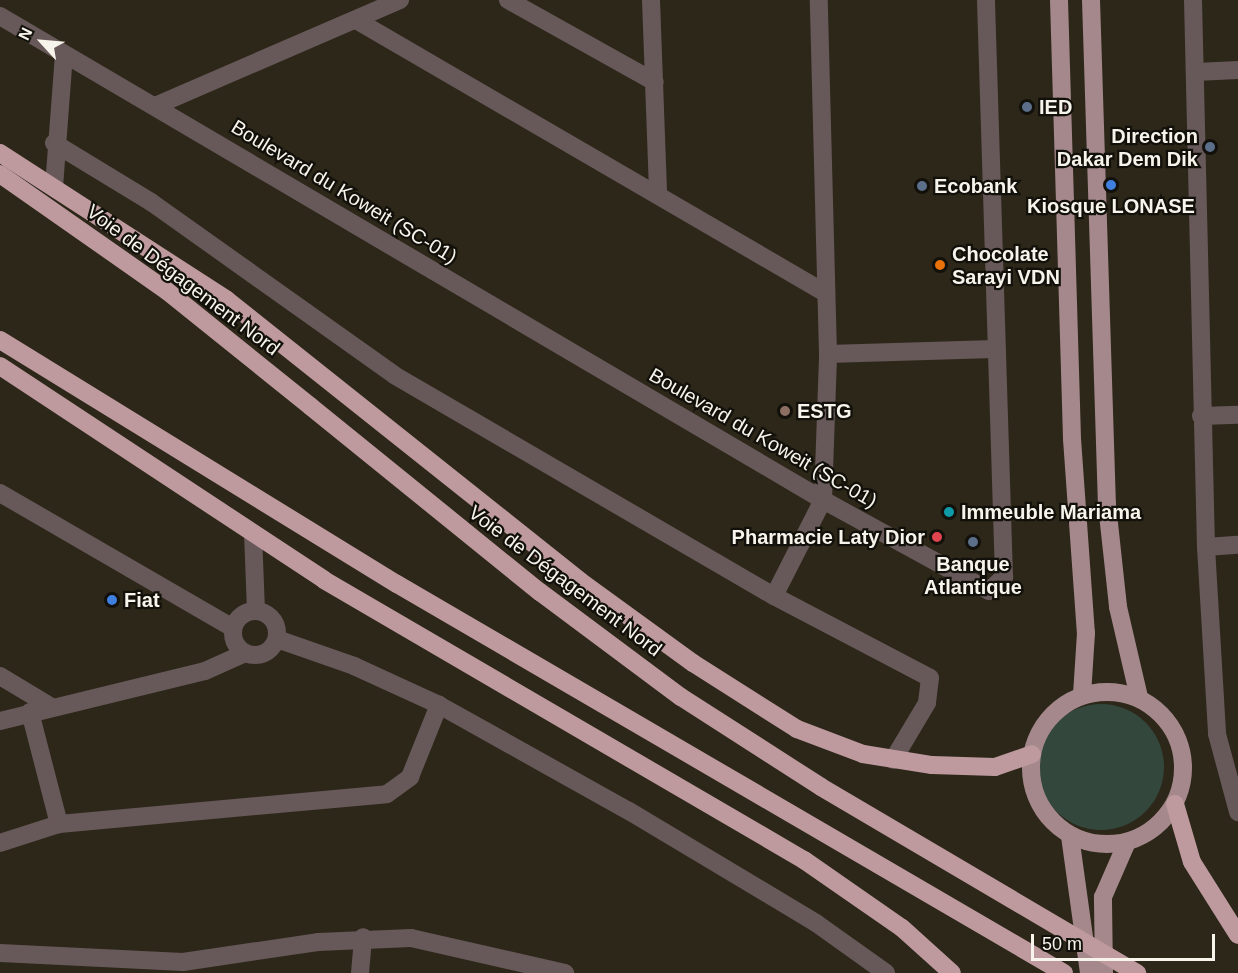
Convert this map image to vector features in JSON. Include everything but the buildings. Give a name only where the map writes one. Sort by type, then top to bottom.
[{"type":"highway","points":[[0,153],[227,300],[503,522],[701,669],[797,729],[893,760],[975,769],[1032,754]]},
{"type":"highway","name":"Voie de Dégagement Nord","points":[[0,174],[167,291],[540,592],[681,697],[821,787],[1137,973]]},
{"type":"highway","points":[[0,340],[272,509],[1064,973]]},
{"type":"highway","points":[[0,366],[253,533],[794,854],[902,928],[952,973]]},
{"type":"highway","points":[[1174,804],[1192,862],[1238,935]]},
{"type":"main road","points":[[1059,0],[1072,439],[1086,633],[1082,695]]},
{"type":"main road","points":[[1091,0],[1107,505],[1112,569],[1139,697]]},
{"type":"main road","points":[[1111,691],[1139,697],[1156,709],[1180,743],[1184,764],[1174,804],[1155,828],[1127,842],[1098,844],[1070,836],[1042,810],[1030,773],[1032,754],[1042,728],[1059,708],[1082,695],[1111,691]]},
{"type":"main road","points":[[1070,836],[1089,973]]},
{"type":"main road","points":[[1104,973],[1103,897],[1127,842]]},
{"type":"street","points":[[155,106],[400,0]]},
{"type":"street","points":[[508,0],[655,82]]},
{"type":"street","points":[[651,0],[658,194]]},
{"type":"street","points":[[774,596],[823,500],[828,354],[822,291],[819,0]]},
{"type":"street","name":"Boulevard du Koweit (SC-01)","points":[[0,16],[978,589],[999,586],[1004,577],[994,349],[986,0]]},
{"type":"street","points":[[1193,0],[1201,416],[1206,547],[1224,770],[1238,812]]},
{"type":"street","points":[[356,20],[822,291]]},
{"type":"street","points":[[54,187],[54,143],[64,54]]},
{"type":"street","points":[[1196,72],[1238,70]]},
{"type":"street","points":[[54,143],[151,202],[394,375],[774,596],[930,678],[927,703],[893,760]]},
{"type":"street","points":[[828,354],[994,349]]},
{"type":"street","points":[[1201,416],[1238,415]]},
{"type":"street","points":[[0,493],[233,627],[237,647],[245,653]]},
{"type":"street","points":[[253,533],[256,611]]},
{"type":"street","points":[[1206,547],[1238,545]]},
{"type":"street","points":[[233,627],[246,613],[256,611],[273,620],[277,639]]},
{"type":"street","points":[[0,721],[50,706],[205,671],[245,653],[264,654],[277,639]]},
{"type":"street","points":[[277,639],[354,666],[439,705],[698,852],[816,923],[886,973]]},
{"type":"street","points":[[0,676],[50,706]]},
{"type":"street","points":[[0,843],[59,824],[387,794],[410,777],[439,705]]},
{"type":"street","points":[[30,712],[59,824]]},
{"type":"street","points":[[360,973],[363,937]]},
{"type":"street","points":[[0,953],[157,966],[363,937],[452,944],[559,972]]},
{"type":"green space","points":[[1101,704],[1125,709],[1145,723],[1159,743],[1164,767],[1159,791],[1145,811],[1125,825],[1101,830],[1077,825],[1057,811],[1043,791],[1038,767],[1043,743],[1057,723],[1077,709]]},
{"type":"place","name":"IED","points":[[1027,107]]},
{"type":"place","name":"Direction Dakar Dem Dik","points":[[1210,147]]},
{"type":"place","name":"Kiosque LONASE","points":[[1111,185]]},
{"type":"place","name":"Ecobank","points":[[922,186]]},
{"type":"place","name":"Chocolate Sarayi VDN","points":[[940,265]]},
{"type":"place","name":"ESTG","points":[[785,411]]},
{"type":"place","name":"Immeuble Mariama","points":[[949,512]]},
{"type":"place","name":"Pharmacie Laty Dior","points":[[937,537]]},
{"type":"place","name":"Banque Atlantique","points":[[973,542]]},
{"type":"place","name":"Fiat","points":[[112,600]]}]
